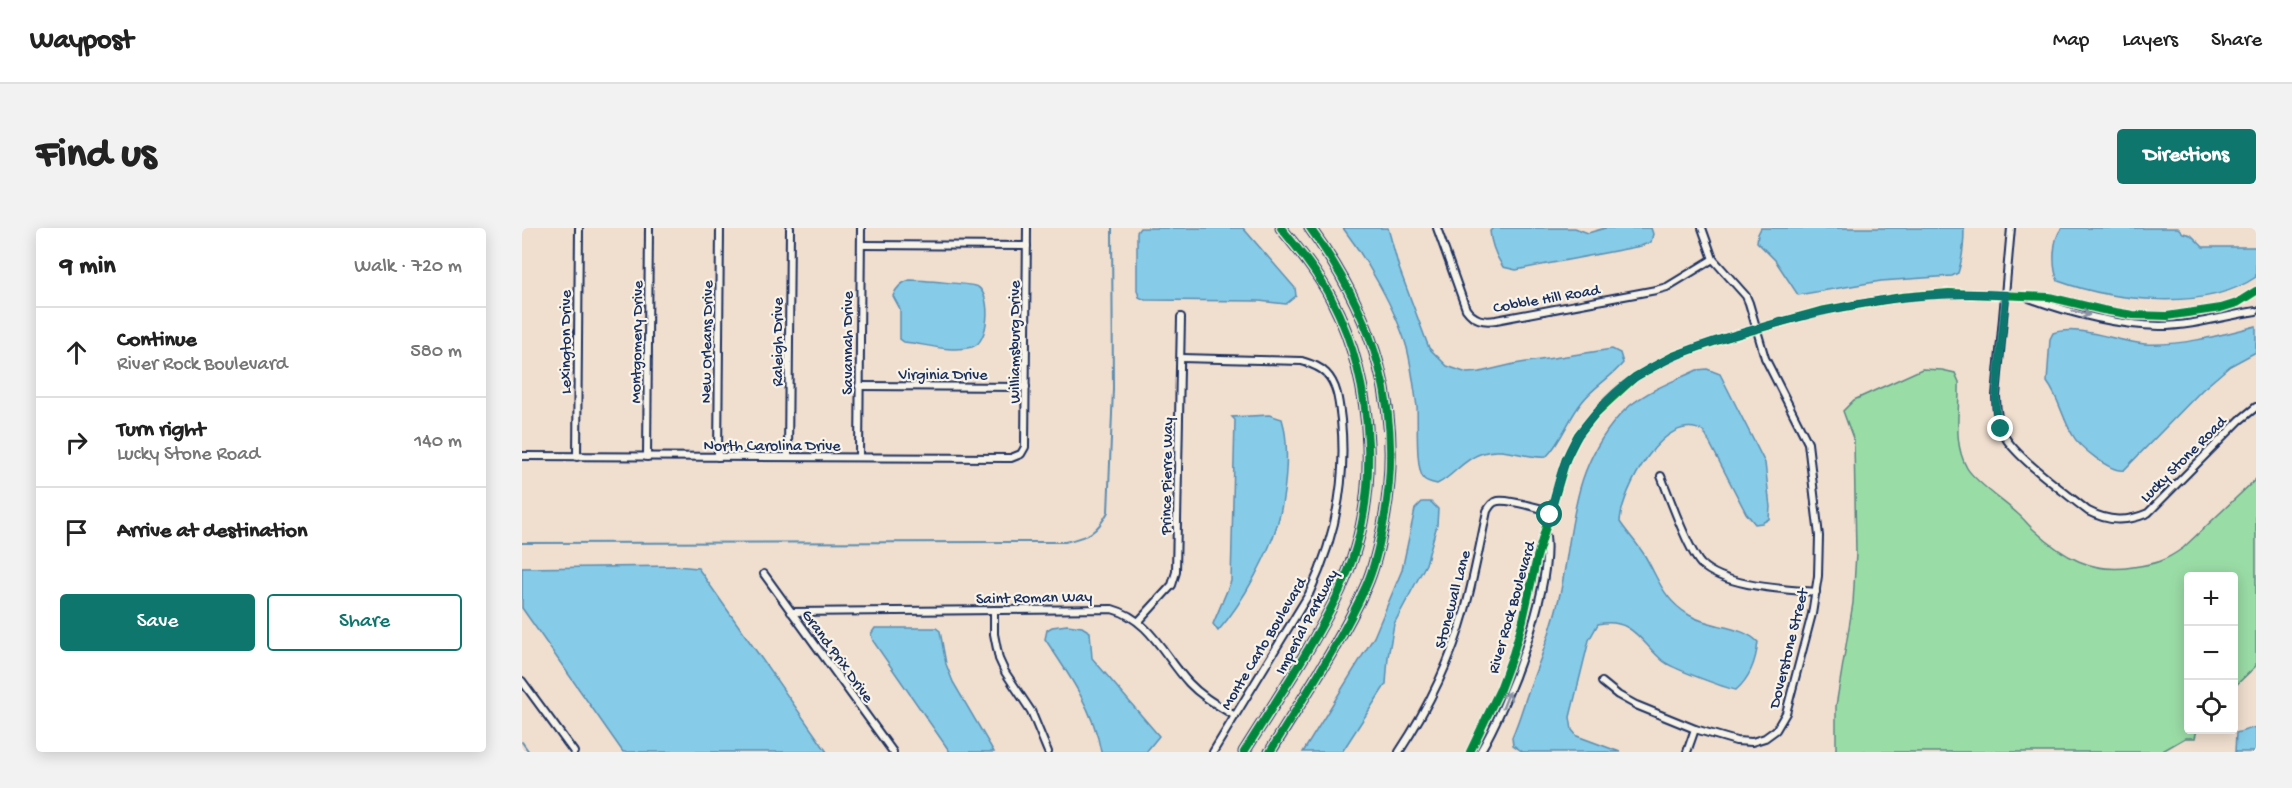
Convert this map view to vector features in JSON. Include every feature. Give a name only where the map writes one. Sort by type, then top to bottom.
[{"type":"main road","name":"Imperial Parkway","points":[[1244,752],[1291,678],[1340,591],[1356,547],[1366,495],[1368,442],[1363,389],[1350,343],[1331,298],[1307,260],[1281,228]]},
{"type":"main road","points":[[1270,752],[1346,627],[1367,584],[1380,542],[1389,493],[1390,449],[1386,397],[1377,355],[1360,310],[1338,267],[1310,228]]},
{"type":"street","name":"Lexington Drive","points":[[577,457],[579,228]]},
{"type":"street","name":"Montgomery Drive","points":[[647,457],[649,228]]},
{"type":"street","name":"New Orleans Drive","points":[[718,457],[720,228]]},
{"type":"street","name":"Raleigh Drive","points":[[788,457],[790,228]]},
{"type":"street","name":"Savannah Drive","points":[[859,457],[861,228]]},
{"type":"street","name":"Williamsburg Drive","points":[[1021,454],[1025,447],[1027,228]]},
{"type":"street","name":"Cobble Hill Road","points":[[1437,228],[1463,303],[1470,315],[1482,321],[1656,290],[1713,259]]},
{"type":"street","name":"Doverstone Street","points":[[1602,682],[1626,701],[1695,729],[1744,742],[1765,738],[1776,730],[1784,718],[1810,626],[1819,565],[1819,536],[1809,448],[1806,437],[1765,358],[1758,328],[1746,296],[1713,259],[1702,228]]},
{"type":"street","name":"Lucky Stone Road","points":[[2011,228],[1996,411],[2003,435],[2014,450],[2088,512],[2107,519],[2125,520],[2148,513],[2227,432],[2256,407]]},
{"type":"street","points":[[861,245],[1027,246]]},
{"type":"street","name":"River Rock Boulevard","points":[[1470,752],[1500,689],[1513,654],[1566,459],[1578,435],[1635,377],[1674,356],[1758,328],[1820,311],[1902,297],[1949,293],[2049,297],[2113,312],[2167,316],[2221,308],[2237,303],[2256,291]]},
{"type":"street","name":"River Rock Boulevard","points":[[2025,297],[2053,307],[2117,322],[2162,326],[2256,311]]},
{"type":"street","name":"Prince Pierre Way","points":[[1139,621],[1168,591],[1176,572],[1181,317]]},
{"type":"street","name":"Monte Carlo Boulevard","points":[[1181,358],[1302,361],[1319,368],[1330,378],[1339,408],[1342,451],[1341,480],[1336,520],[1324,559],[1309,594],[1213,752]]},
{"type":"street","name":"Virginia Drive","points":[[859,386],[1026,387]]},
{"type":"street","name":"North Carolina Drive","points":[[522,456],[1011,458],[1021,454]]},
{"type":"street","points":[[1661,476],[1694,554],[1708,569],[1729,578],[1758,585],[1816,592]]},
{"type":"street","name":"Stonewall Lane","points":[[1399,752],[1434,693],[1450,655],[1465,612],[1490,504],[1497,501],[1506,502],[1551,511]]},
{"type":"street","name":"River Rock Boulevard","points":[[1480,752],[1501,711],[1528,636],[1545,567],[1548,546],[1546,533]]},
{"type":"street","name":"Grand Prix Drive","points":[[764,574],[893,752]]},
{"type":"street","name":"Saint Roman Way","points":[[791,612],[1112,609],[1124,612],[1139,621],[1197,691],[1235,716]]},
{"type":"street","points":[[994,610],[994,634],[999,659],[1031,711],[1048,752]]},
{"type":"street","points":[[522,681],[574,752]]},
{"type":"street","points":[[1687,752],[1695,729]]},
{"type":"green space","points":[[1922,369],[1955,373],[1959,382],[1958,437],[1962,458],[1971,474],[2056,548],[2079,561],[2104,568],[2133,567],[2154,563],[2171,556],[2183,548],[2256,479],[2256,666],[2238,683],[2238,572],[2184,572],[2184,734],[2196,734],[2195,738],[2185,738],[2161,752],[1836,752],[1836,706],[1853,603],[1856,553],[1854,441],[1843,411],[1854,400]]},
{"type":"water","points":[[1140,228],[1243,228],[1295,288],[1296,296],[1286,304],[1259,301],[1145,300],[1139,297],[1137,290],[1137,232]]},
{"type":"water","points":[[1343,228],[1388,228],[1399,268],[1429,348],[1447,366],[1467,373],[1480,372],[1514,364],[1612,349],[1620,353],[1623,363],[1582,402],[1546,457],[1489,452],[1468,460],[1437,484],[1427,481],[1421,474],[1419,466],[1417,407],[1407,348],[1396,318],[1380,286]]},
{"type":"water","points":[[1493,228],[1575,228],[1588,233],[1605,228],[1651,228],[1653,234],[1651,242],[1641,246],[1516,270],[1503,267],[1498,259],[1490,231]]},
{"type":"water","points":[[1761,228],[1964,228],[1963,250],[1958,273],[1952,276],[1881,281],[1798,295],[1775,260],[1757,242]]},
{"type":"water","points":[[2062,228],[2178,228],[2183,233],[2191,235],[2203,247],[2256,247],[2256,277],[2235,288],[2186,299],[2132,298],[2080,288],[2058,281],[2056,275],[2055,246]]},
{"type":"water","points":[[910,280],[957,283],[978,287],[985,300],[987,319],[978,344],[964,349],[946,349],[904,342],[900,339],[900,309],[893,296],[899,286]]},
{"type":"water","points":[[2256,326],[2256,352],[2230,366],[2202,390],[2124,470],[2118,470],[2103,463],[2075,439],[2055,394],[2047,382],[2050,339],[2053,333],[2086,332],[2134,343],[2159,344],[2201,339]]},
{"type":"water","points":[[1707,369],[1720,374],[1765,463],[1770,507],[1769,519],[1755,524],[1746,513],[1704,432],[1690,427],[1675,431],[1661,441],[1648,456],[1628,491],[1620,522],[1642,552],[1667,596],[1680,609],[1697,619],[1743,632],[1758,642],[1752,669],[1736,690],[1668,664],[1635,633],[1620,624],[1598,624],[1589,640],[1570,717],[1572,730],[1577,736],[1620,752],[1523,752],[1513,745],[1512,737],[1555,613],[1577,498],[1592,456],[1619,416],[1636,401],[1697,370]]},
{"type":"water","points":[[1269,415],[1282,419],[1286,441],[1284,492],[1280,514],[1270,544],[1255,576],[1237,606],[1218,631],[1213,624],[1231,581],[1235,420],[1232,417]]},
{"type":"water","points":[[1422,502],[1431,502],[1438,509],[1437,525],[1426,564],[1394,624],[1386,684],[1342,752],[1303,752],[1374,637],[1402,570],[1415,509]]},
{"type":"water","points":[[675,566],[698,568],[827,752],[623,752],[522,608],[522,568]]},
{"type":"water","points":[[1067,625],[1082,627],[1090,632],[1092,658],[1159,736],[1146,752],[1101,752],[1093,721],[1071,679],[1045,639],[1047,630]]},
{"type":"water","points":[[875,628],[936,628],[940,631],[946,664],[953,682],[994,752],[950,752],[873,641],[871,634]]},
{"type":"water","points":[[2256,727],[2256,752],[2235,752],[2238,732]]},
{"type":"waterway","points":[[522,543],[1065,542],[1091,533],[1100,525],[1108,512],[1113,389],[1112,228]]},
{"type":"waterway","points":[[522,742],[529,752]]},
{"type":"cycle path","points":[[1244,752],[1306,653],[1339,592],[1353,557],[1362,520],[1367,483],[1368,444],[1365,406],[1346,332],[1320,279],[1281,228]]},
{"type":"cycle path","points":[[1270,752],[1333,650],[1366,586],[1379,545],[1389,480],[1390,441],[1387,403],[1379,366],[1352,296],[1310,228]]},
{"type":"cycle path","points":[[1470,752],[1500,689],[1513,654],[1537,557],[1566,459],[1578,435],[1596,413],[1635,377],[1673,356],[1725,338],[1820,311],[1902,297],[1949,293],[2049,297],[2133,315],[2167,316],[2221,308],[2237,303],[2256,291]]},
{"type":"route","points":[[1550,515],[1566,459],[1578,435],[1596,413],[1635,377],[1674,356],[1725,338],[1820,311],[1925,294],[2006,295],[1996,396],[1996,411],[2001,429]]}]
